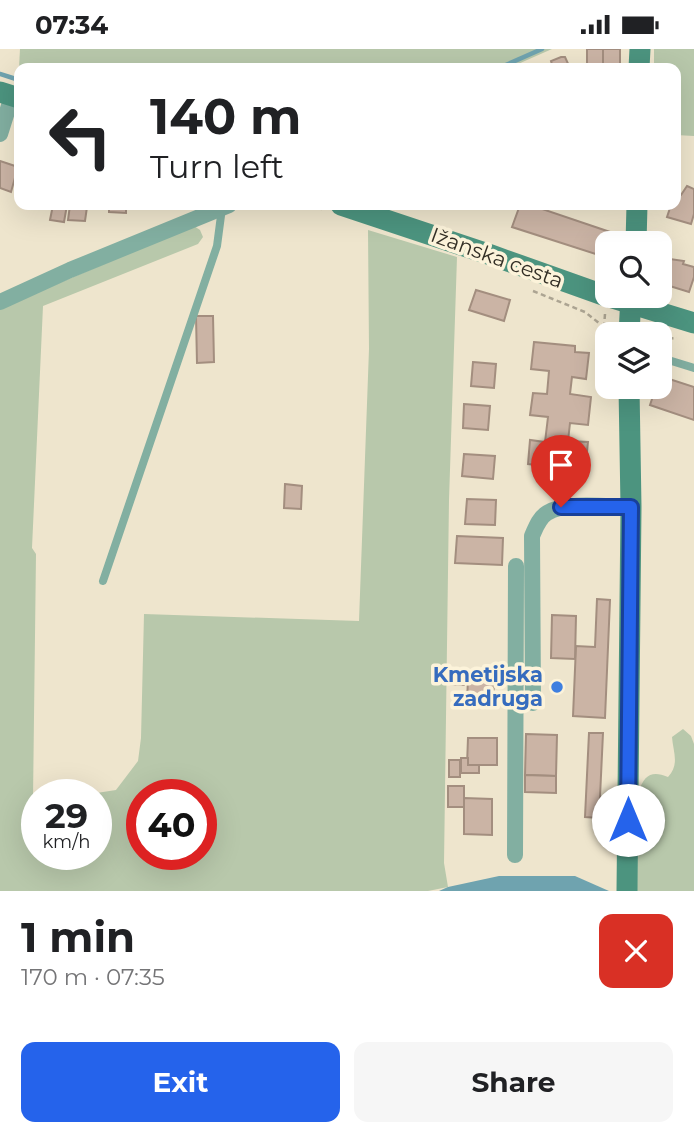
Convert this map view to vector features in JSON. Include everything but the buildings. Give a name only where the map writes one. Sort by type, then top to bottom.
[{"type":"street","points":[[0,134],[10,95]]},
{"type":"street","points":[[0,302],[70,270],[218,210]]},
{"type":"street","name":"Ižanska cesta","points":[[356,210],[491,255],[536,273],[595,290]]},
{"type":"street","points":[[637,231],[638,210]]},
{"type":"street","name":"Ižanska cesta","points":[[646,308],[688,331]]},
{"type":"street","points":[[627,882],[631,507],[629,399]]},
{"type":"street","points":[[533,703],[532,536],[539,521],[547,513],[561,507],[631,507]]},
{"type":"street","points":[[515,855],[516,566]]},
{"type":"lane","points":[[103,581],[217,246],[224,210]]},
{"type":"lane","points":[[672,361],[694,368]]},
{"type":"path","points":[[605,318],[605,322]]},
{"type":"green space","points":[[20,49],[552,49],[520,63],[19,63]]},
{"type":"green space","points":[[654,49],[694,49],[694,136],[681,135],[681,63],[654,63]]},
{"type":"green space","points":[[194,226],[200,230],[203,237],[198,244],[43,306],[32,548],[36,554],[33,779],[21,779],[21,870],[112,870],[112,791],[116,790],[138,761],[141,738],[144,614],[359,621],[369,349],[368,230],[457,257],[449,500],[444,863],[448,887],[428,891],[0,891],[0,308]]},
{"type":"green space","points":[[683,729],[691,736],[694,744],[694,891],[637,891],[639,791],[649,775],[668,777],[672,772],[675,758],[672,737]]},
{"type":"water","points":[[499,876],[575,876],[609,891],[439,891]]},
{"type":"waterway","points":[[510,63],[542,49]]},
{"type":"waterway","points":[[0,74],[14,78]]},
{"type":"place","name":"Kmetijska zadruga","points":[[557,687]]},
{"type":"route","points":[[561,507],[631,507],[628,820]]}]
